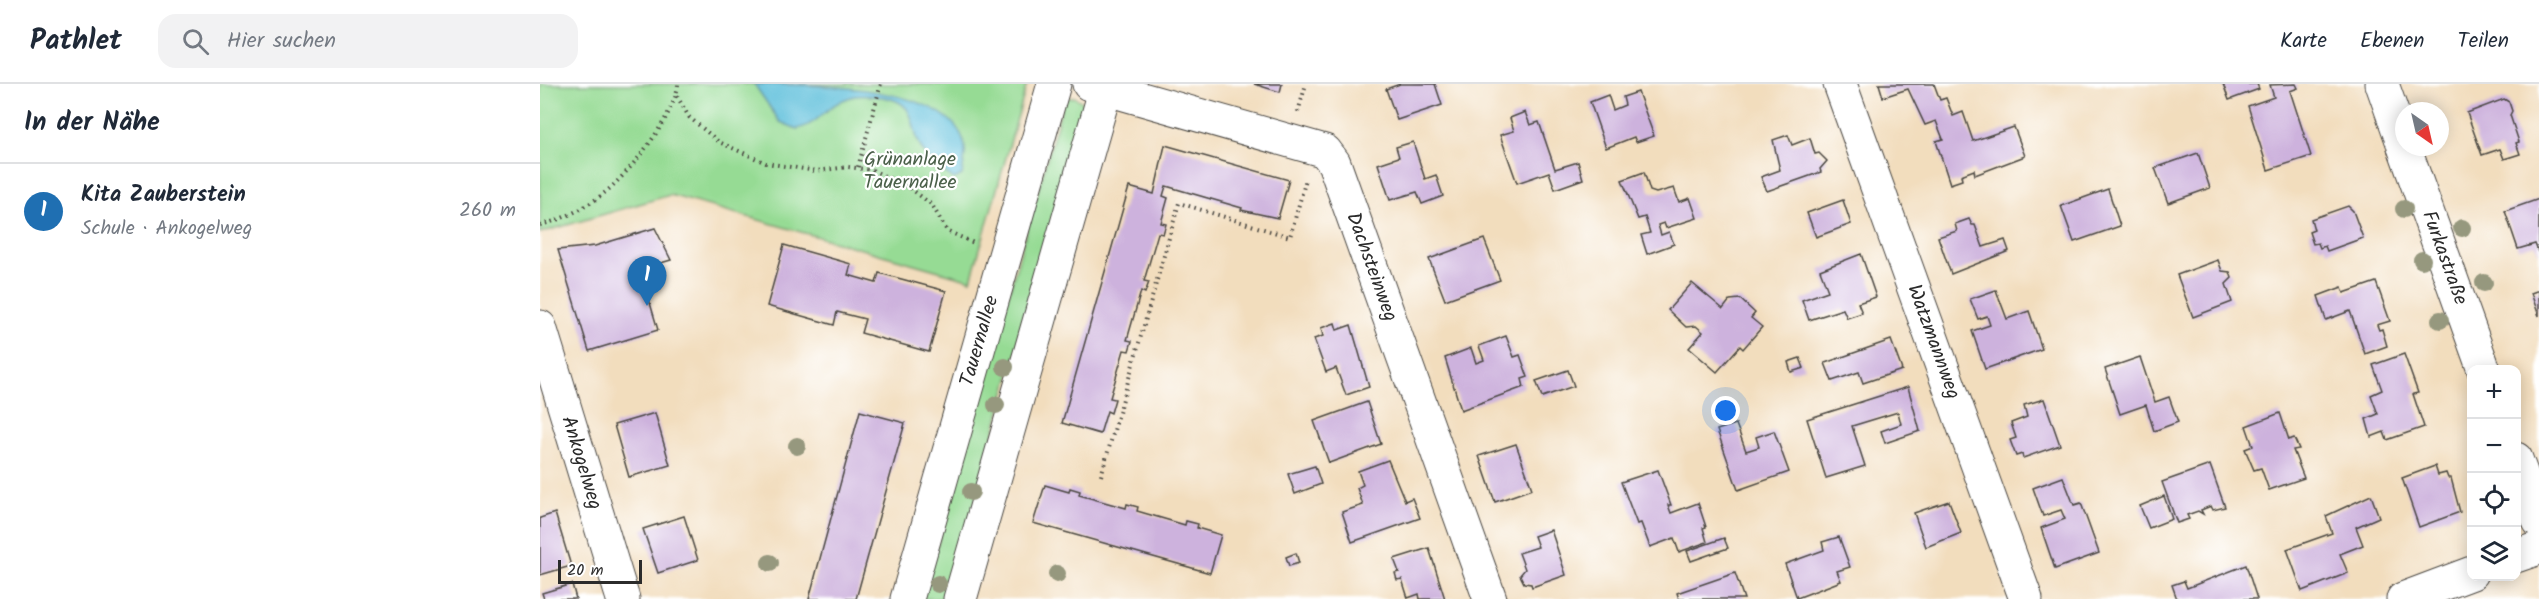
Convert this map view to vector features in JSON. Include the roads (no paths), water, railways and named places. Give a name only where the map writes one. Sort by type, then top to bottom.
[{"type":"street","name":"Tauernallee","points":[[907,599],[1054,84]]},
{"type":"street","name":"Watzmannweg","points":[[1840,84],[2026,599]]},
{"type":"street","name":"Furkastraße","points":[[2382,84],[2395,121]]},
{"type":"street","points":[[960,599],[1101,86]]},
{"type":"street","name":"Dachsteinweg","points":[[1101,86],[1325,151],[1334,163],[1490,599]]},
{"type":"street","name":"Furkastraße","points":[[2407,156],[2483,365]]},
{"type":"street","name":"Ankogelweg","points":[[540,327],[623,599]]},
{"type":"street","points":[[2521,468],[2536,503]]},
{"type":"street","points":[[2521,555],[2539,548]]},
{"type":"street","points":[[2403,599],[2467,575]]},
{"type":"water","points":[[754,84],[842,87],[909,99],[936,111],[956,126],[965,147],[962,175],[954,179],[929,158],[920,146],[909,112],[896,100],[871,96],[851,97],[842,100],[812,123],[797,129],[780,122]]},
{"type":"place","name":"Kita Zauberstein","points":[[647,306]]},
{"type":"park label","name":"Grünanlage Tauernallee","points":[[910,172]]}]
